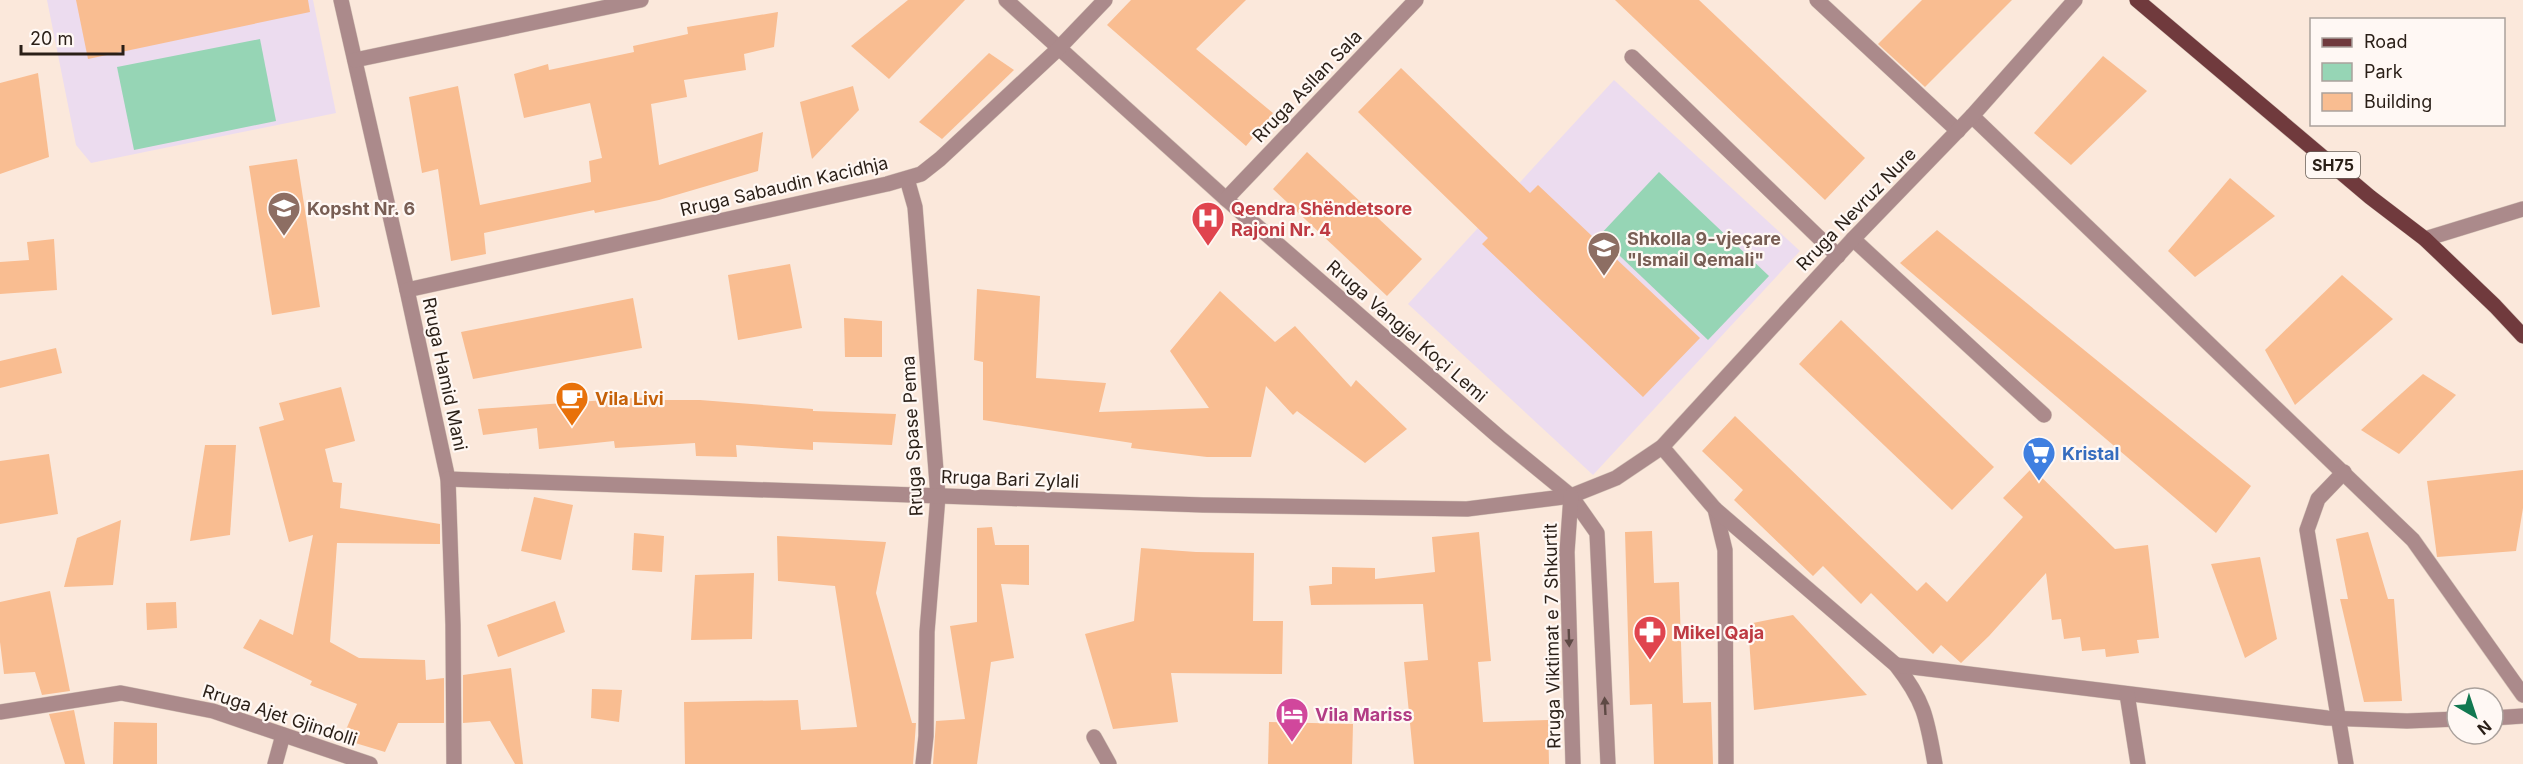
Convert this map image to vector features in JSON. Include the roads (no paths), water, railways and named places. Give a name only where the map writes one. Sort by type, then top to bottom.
[{"type":"main road","name":"SH75","points":[[2137,0],[2370,197],[2425,239],[2523,336]]},
{"type":"street","name":"Rruga Hamid Mani","points":[[340,0],[448,479],[453,625],[454,764]]},
{"type":"street","points":[[354,60],[641,0]]},
{"type":"street","name":"Rruga Vangjel Koçi Lemi","points":[[1006,0],[1226,199],[1499,437],[1571,496]]},
{"type":"street","name":"Rruga Sabaudin Kacidhja","points":[[407,290],[907,179],[930,168],[1058,48],[1105,0]]},
{"type":"street","name":"Rruga Asllan Sala","points":[[1226,199],[1416,0]]},
{"type":"street","points":[[1817,0],[1958,131]]},
{"type":"street","name":"Rruga Nevruz Nure","points":[[1571,496],[1616,478],[1662,447],[1853,239],[1972,116],[2075,0]]},
{"type":"street","points":[[1632,57],[1838,256]]},
{"type":"street","points":[[1972,116],[2413,540],[2523,695]]},
{"type":"street","name":"Rruga Spase Pema","points":[[907,179],[915,207],[938,496],[927,632],[927,736],[923,764]]},
{"type":"street","points":[[2425,239],[2523,208]]},
{"type":"street","points":[[1853,239],[2044,415]]},
{"type":"street","points":[[1662,447],[1714,508],[1896,665],[1918,696],[1926,718],[1935,764]]},
{"type":"street","points":[[2344,472],[2318,499],[2307,530],[2346,764]]},
{"type":"street","name":"Rruga Bari Zylali","points":[[448,479],[1203,505],[1467,509],[1571,496]]},
{"type":"street","name":"Rruga Viktimat e 7 Shkurtit","points":[[1571,496],[1567,552],[1573,764]]},
{"type":"street","name":"Rruga Viktimat e 7 Shkurtit","points":[[1571,496],[1597,533],[1608,764]]},
{"type":"street","points":[[1714,508],[1725,550],[1726,764]]},
{"type":"street","points":[[1896,665],[2339,718],[2407,721],[2445,719]]},
{"type":"street","name":"Rruga Ajet Gjindolli","points":[[0,712],[121,693],[213,711],[370,764]]},
{"type":"street","points":[[2127,694],[2138,764]]},
{"type":"street","points":[[2505,717],[2523,716]]},
{"type":"street","points":[[275,764],[283,735]]},
{"type":"street","points":[[1094,736],[1109,764]]},
{"type":"place","name":"Kopsht Nr. 6","points":[[284,237]]},
{"type":"place","name":"Qendra Shëndetsore Rajoni Nr. 4","points":[[1208,247]]},
{"type":"place","name":"Shkolla 9-vjeçare \"Ismail Qemali\"","points":[[1604,277]]},
{"type":"place","name":"Vila Livi","points":[[572,427]]},
{"type":"place","name":"Kristal","points":[[2039,482]]},
{"type":"place","name":"Mikel Qaja","points":[[1650,661]]},
{"type":"place","name":"Vila Mariss","points":[[1292,743]]}]
